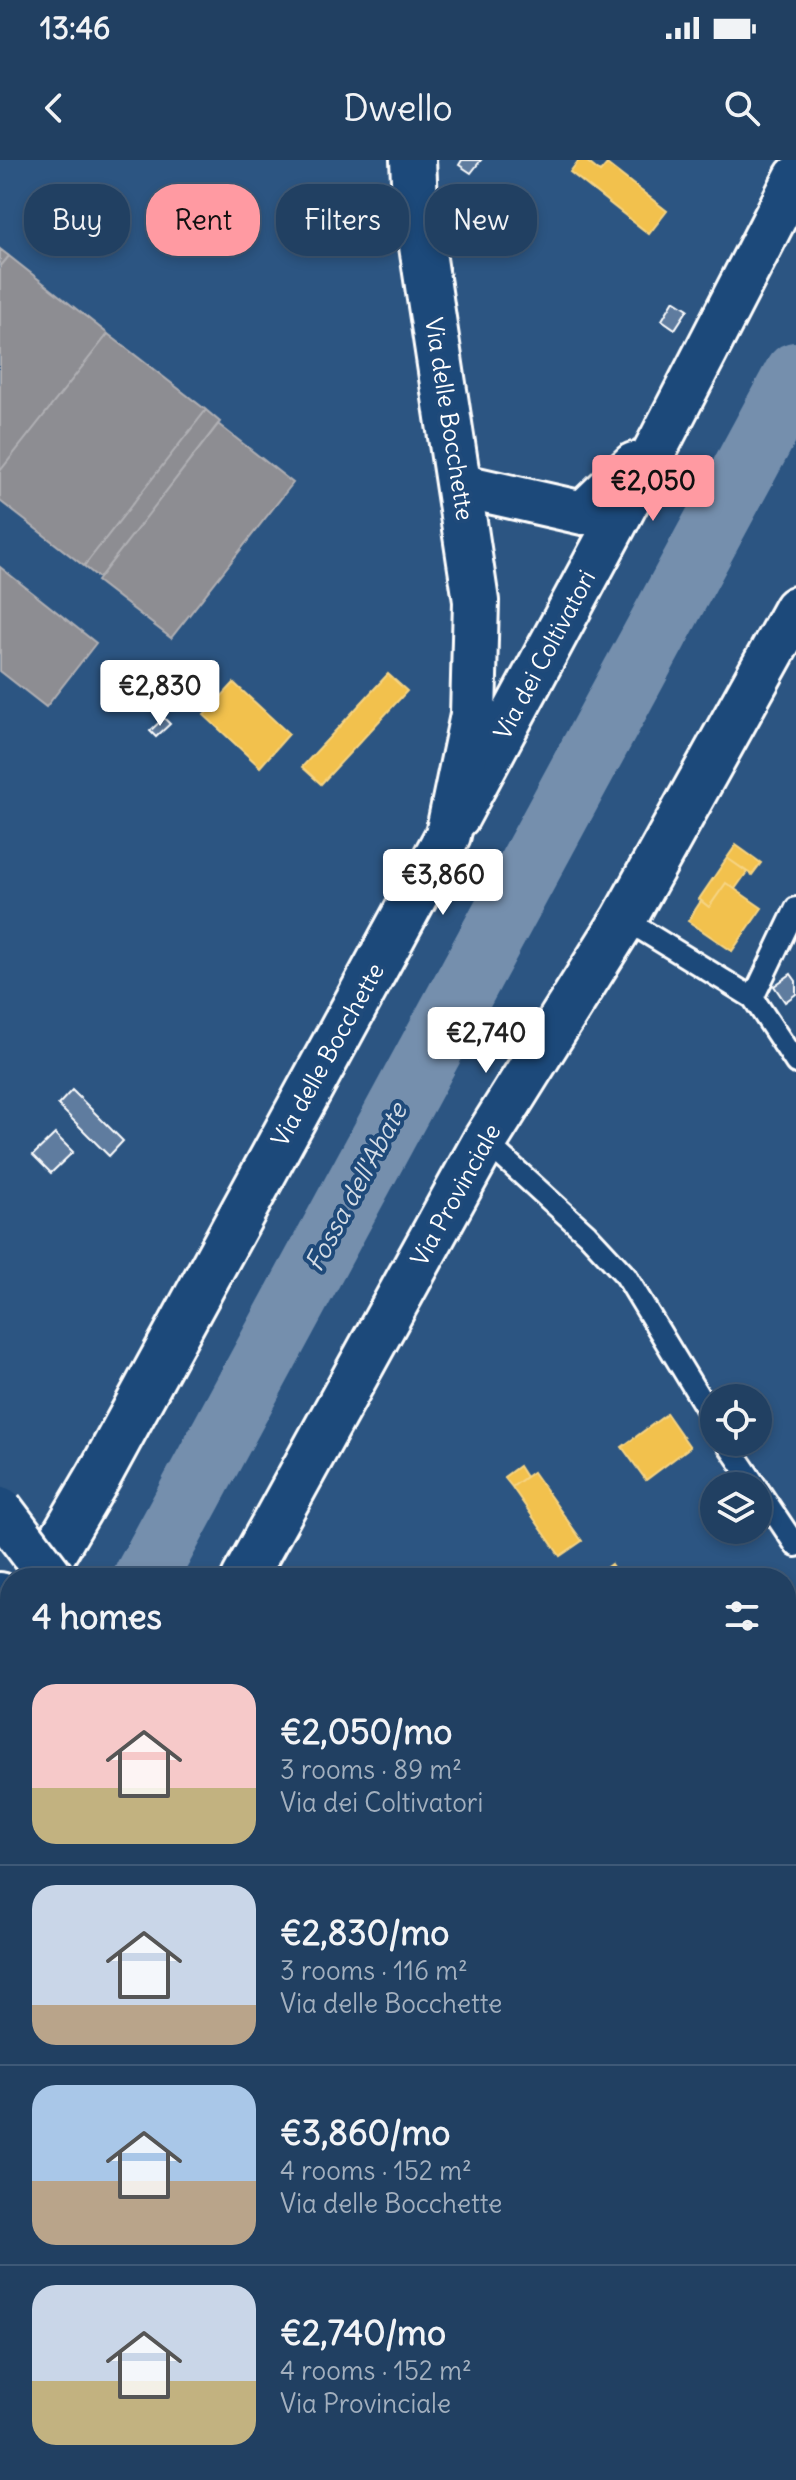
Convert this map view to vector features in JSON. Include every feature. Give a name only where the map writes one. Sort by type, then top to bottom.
[{"type":"main road","name":"Via delle Bocchette","points":[[45,1568],[100,1474],[448,835],[473,715],[476,601],[415,200],[413,160]]},
{"type":"main road","name":"Via Provinciale","points":[[250,1568],[485,1141],[624,919],[796,609]]},
{"type":"main road","points":[[0,1509],[44,1568]]},
{"type":"street","name":"Via dei Coltivatori","points":[[448,835],[661,439],[796,177]]},
{"type":"street","points":[[459,485],[583,513],[661,439]]},
{"type":"lane","points":[[753,998],[796,908]]},
{"type":"lane","points":[[624,919],[753,998],[796,1063]]},
{"type":"lane","points":[[485,1141],[587,1234],[626,1276],[700,1398]]},
{"type":"lane","points":[[772,1510],[796,1546]]},
{"type":"building: Homes","points":[[579,160],[585,160],[600,172],[607,164],[667,211],[649,234],[570,172]]},
{"type":"building: Homes","points":[[388,674],[407,691],[321,784],[302,767]]},
{"type":"building: Homes","points":[[234,683],[289,734],[260,767],[204,715]]},
{"type":"building: Homes","points":[[736,845],[761,863],[752,875],[727,858]]},
{"type":"building: Homes","points":[[727,858],[747,872],[735,889],[726,883],[709,907],[699,899]]},
{"type":"building: Homes","points":[[726,883],[762,908],[732,951],[688,921],[701,901],[709,907]]},
{"type":"building: Homes","points":[[667,1414],[690,1447],[646,1480],[622,1447]]},
{"type":"building: Homes","points":[[519,1466],[526,1477],[512,1487],[504,1477]]},
{"type":"building: Homes","points":[[533,1472],[582,1541],[560,1556],[512,1487]]},
{"type":"building: Industry","points":[[0,249],[9,256],[0,267]]},
{"type":"building: Industry","points":[[9,256],[108,334],[0,471],[0,267]]},
{"type":"building: Industry","points":[[108,334],[206,410],[84,566],[0,501],[0,471]]},
{"type":"building: Industry","points":[[206,410],[220,422],[99,578],[84,566]]},
{"type":"building: Industry","points":[[218,424],[293,483],[171,638],[97,581]]},
{"type":"building: Industry","points":[[0,567],[96,643],[46,707],[0,671]]},
{"type":"building: Other","points":[[462,160],[481,160],[471,173],[459,165]]},
{"type":"building: Other","points":[[674,300],[688,309],[675,329],[662,320]]},
{"type":"building: Other","points":[[164,718],[170,724],[156,737],[150,731]]},
{"type":"building: Other","points":[[791,974],[796,981],[796,994],[785,1002],[774,986]]},
{"type":"building: Other","points":[[72,1090],[123,1141],[109,1156],[58,1105]]},
{"type":"building: Other","points":[[55,1134],[73,1152],[51,1173],[33,1155]]},
{"type":"waterway","name":"Fossa dell'Abate","points":[[150,1568],[796,374]]}]
